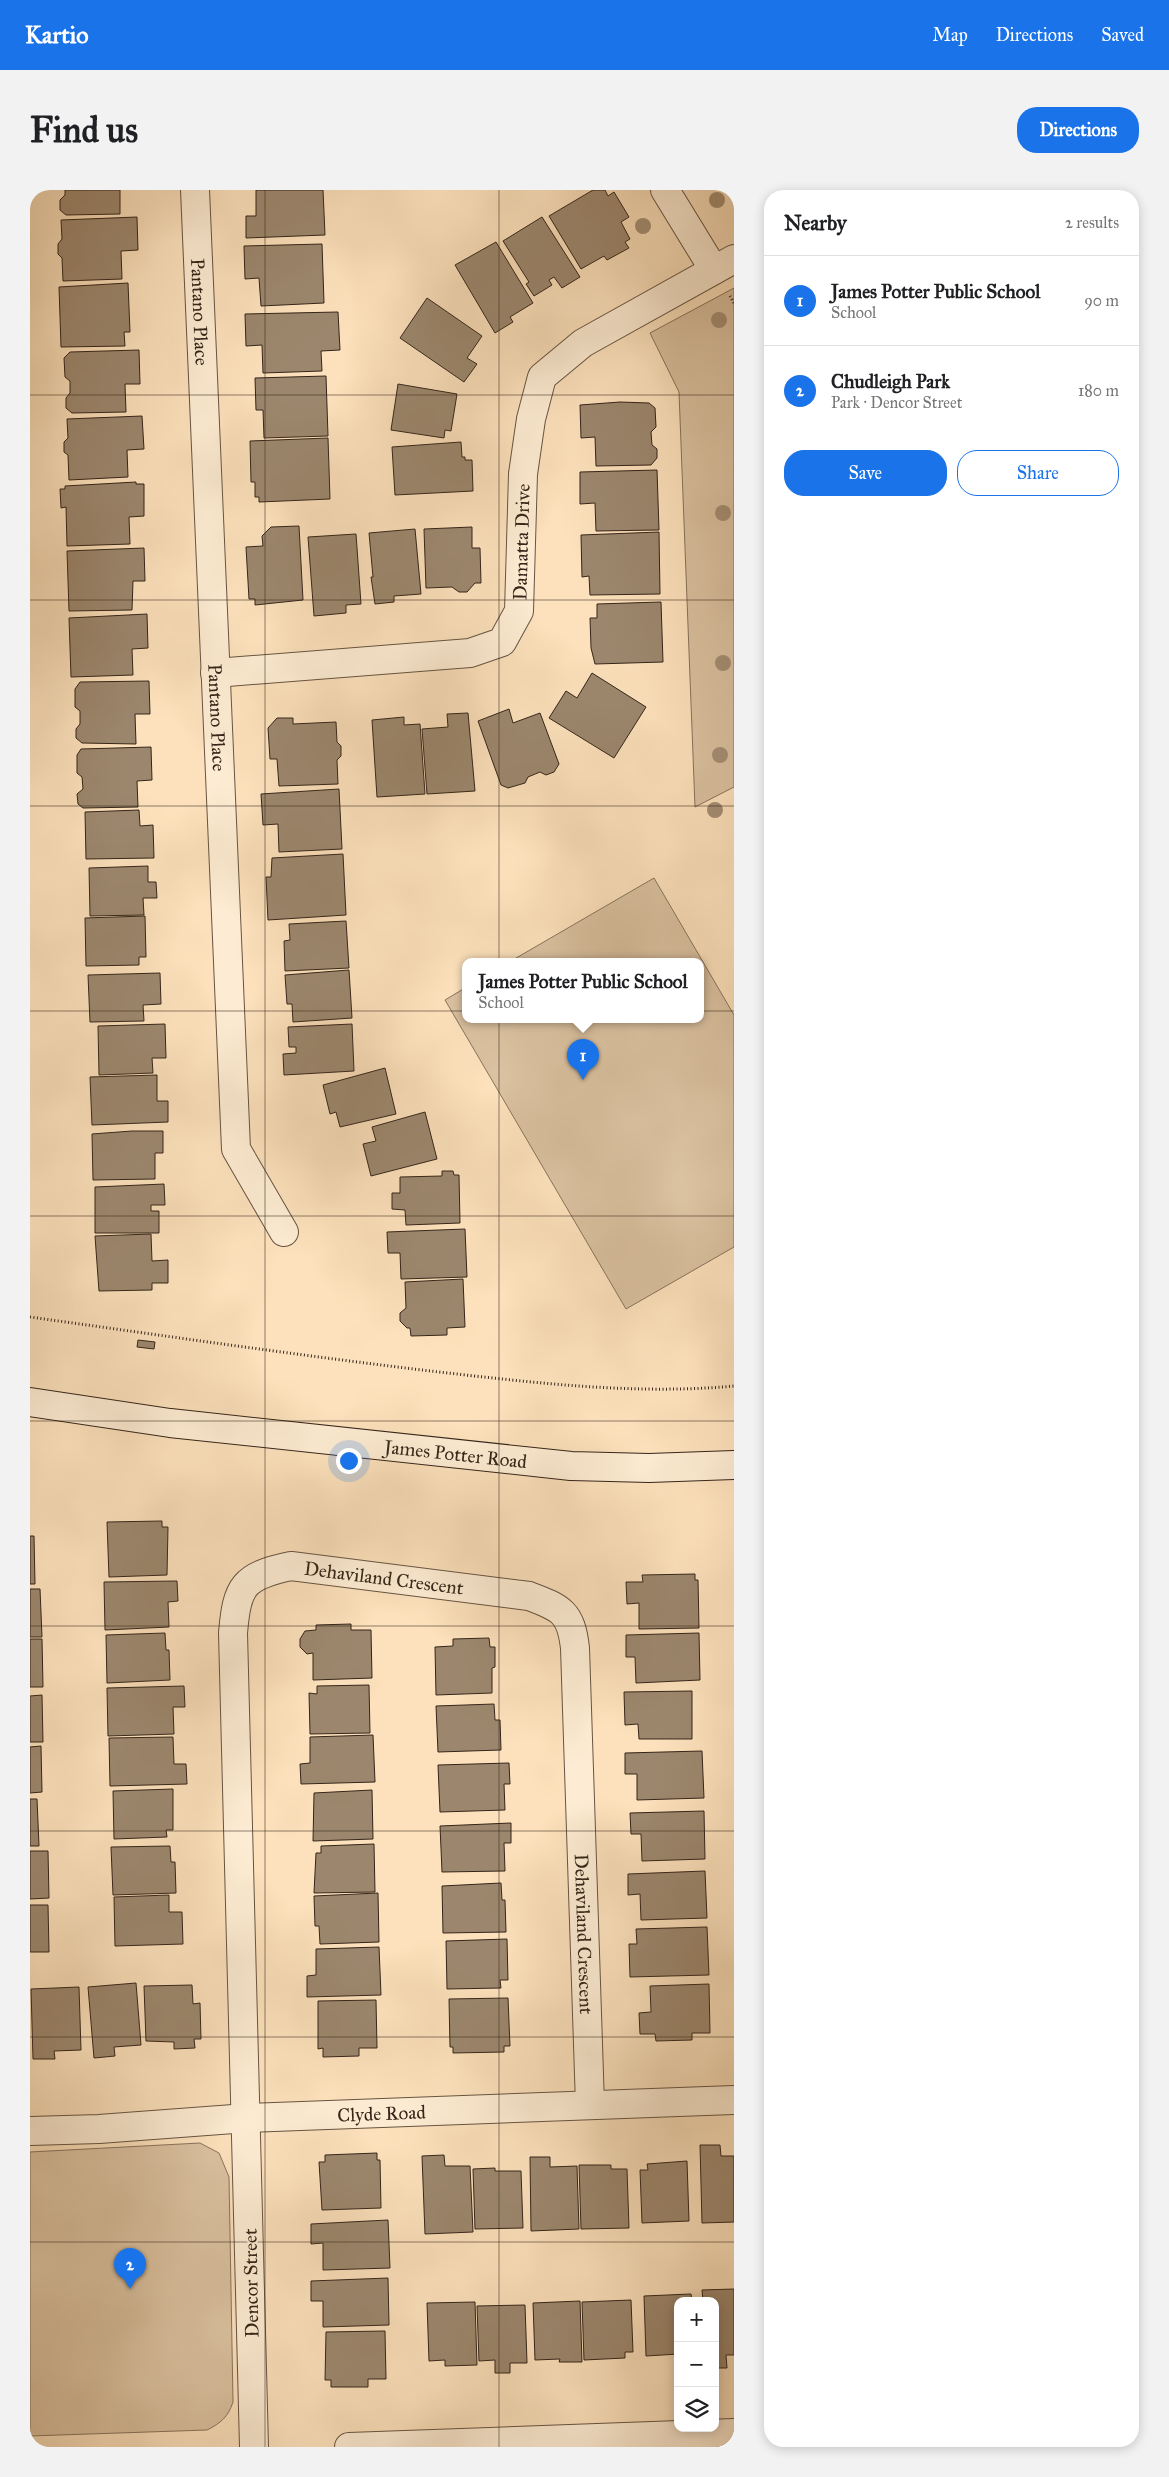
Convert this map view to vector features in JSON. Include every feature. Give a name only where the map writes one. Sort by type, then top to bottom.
[{"type":"street","name":"Pantano Place","points":[[195,190],[236,1149],[284,1232]]},
{"type":"street","points":[[666,190],[724,265]]},
{"type":"street","name":"Damatta Drive","points":[[215,673],[470,653],[502,642],[519,611],[523,474],[531,420],[542,378],[583,343],[724,265]]},
{"type":"street","name":"James Potter Road","points":[[30,1402],[170,1423],[571,1466],[649,1468],[734,1465]]},
{"type":"street","name":"Dehaviland Crescent","points":[[247,2118],[233,1633],[239,1592],[251,1580],[262,1574],[291,1566],[529,1596],[551,1603],[564,1614],[572,1626],[576,1658],[590,2105]]},
{"type":"street","name":"Clyde Road","points":[[30,2131],[99,2129],[247,2118],[734,2100]]},
{"type":"street","name":"Dencor Street","points":[[247,2118],[254,2447]]},
{"type":"street","points":[[349,2447],[584,2443],[734,2433]]},
{"type":"path","points":[[30,1317],[405,1368],[544,1384],[683,1390],[734,1386]]},
{"type":"shaded area","points":[[734,288],[734,787],[695,807],[679,392],[650,333]]},
{"type":"shaded area","points":[[654,878],[701,958],[516,958]]},
{"type":"shaded area","points":[[704,964],[734,1015],[734,1247],[626,1309],[445,1000],[462,990],[462,1023],[704,1023]]},
{"type":"shaded area","points":[[200,2143],[219,2153],[229,2177],[233,2402],[229,2412],[220,2422],[207,2430],[30,2436],[30,2152]]},
{"type":"building","points":[[65,190],[120,190],[120,214],[66,215],[60,210],[60,200],[65,195]]},
{"type":"building","points":[[256,190],[323,190],[325,235],[246,238],[246,216],[256,216]]},
{"type":"building","points":[[593,190],[605,190],[608,196],[614,192],[629,217],[621,222],[630,239],[625,242],[629,248],[607,260],[604,256],[581,269],[549,216]]},
{"type":"building","points":[[137,217],[138,250],[121,251],[122,279],[63,281],[62,258],[58,254],[58,244],[62,239],[61,220]]},
{"type":"building","points":[[542,217],[580,277],[562,288],[554,277],[549,280],[552,285],[534,296],[526,284],[529,282],[503,241]]},
{"type":"building","points":[[496,242],[533,303],[510,317],[513,322],[495,333],[455,265]]},
{"type":"building","points":[[322,244],[324,303],[261,306],[259,278],[245,279],[244,246]]},
{"type":"building","points":[[128,283],[130,332],[124,332],[125,346],[61,347],[59,287]]},
{"type":"building","points":[[427,298],[482,336],[467,358],[477,364],[464,382],[400,338]]},
{"type":"building","points":[[338,312],[340,350],[321,351],[322,371],[263,373],[262,345],[246,346],[245,314]]},
{"type":"building","points":[[139,350],[140,384],[125,384],[126,412],[72,413],[66,408],[66,398],[70,393],[70,381],[65,377],[64,358],[70,352]]},
{"type":"building","points":[[326,376],[328,436],[264,438],[263,410],[256,410],[255,378]]},
{"type":"building","points":[[398,384],[457,394],[451,431],[445,430],[444,438],[391,430]]},
{"type":"building","points":[[620,402],[649,403],[655,408],[656,427],[651,432],[652,445],[657,449],[657,458],[651,465],[596,466],[595,437],[581,438],[580,405]]},
{"type":"building","points":[[142,416],[144,449],[127,450],[128,477],[69,480],[68,455],[64,452],[64,442],[68,438],[67,419]]},
{"type":"building","points":[[328,438],[330,499],[259,502],[259,497],[255,497],[255,482],[251,482],[250,441]]},
{"type":"building","points":[[461,442],[462,457],[465,457],[465,460],[472,460],[473,491],[395,495],[392,447]]},
{"type":"building","points":[[657,470],[659,530],[596,531],[595,503],[580,504],[580,472]]},
{"type":"building","points":[[136,482],[136,484],[144,484],[144,516],[129,517],[130,544],[67,546],[66,507],[61,508],[60,489],[65,489],[65,486]]},
{"type":"building","points":[[299,526],[303,600],[255,605],[255,599],[249,599],[246,547],[263,546],[262,536],[271,527]]},
{"type":"building","points":[[472,527],[472,548],[480,548],[481,583],[475,583],[467,592],[459,592],[452,587],[426,588],[424,529]]},
{"type":"building","points":[[415,529],[421,594],[394,596],[394,602],[375,604],[371,577],[373,577],[369,533]]},
{"type":"building","points":[[659,532],[660,594],[590,595],[589,576],[582,577],[581,535]]},
{"type":"building","points":[[356,534],[361,604],[346,605],[346,613],[314,616],[308,537]]},
{"type":"building","points":[[144,548],[145,581],[133,581],[132,610],[69,611],[67,551]]},
{"type":"building","points":[[661,602],[663,662],[595,664],[591,648],[590,618],[597,618],[597,604]]},
{"type":"building","points":[[147,614],[148,648],[132,649],[133,675],[71,677],[69,618]]},
{"type":"building","points":[[592,673],[646,707],[614,758],[549,718],[566,691],[577,698]]},
{"type":"building","points":[[149,681],[150,714],[135,714],[136,744],[82,743],[76,738],[76,729],[80,724],[80,711],[75,707],[75,689],[80,682]]},
{"type":"building","points":[[509,709],[513,723],[540,713],[559,764],[554,772],[546,775],[540,772],[528,777],[525,783],[508,788],[501,785],[478,721]]},
{"type":"building","points":[[468,713],[475,791],[427,794],[422,729],[448,727],[447,714]]},
{"type":"building","points":[[404,717],[404,725],[420,724],[425,794],[377,797],[372,720]]},
{"type":"building","points":[[277,718],[293,718],[293,724],[336,722],[337,742],[341,746],[341,756],[337,760],[338,784],[279,786],[277,759],[270,759],[268,728]]},
{"type":"building","points":[[151,747],[152,780],[137,781],[138,807],[83,808],[78,804],[77,794],[83,789],[82,777],[77,773],[77,755],[81,749]]},
{"type":"building","points":[[339,789],[342,849],[279,852],[278,824],[263,825],[261,794]]},
{"type":"building","points":[[139,810],[140,826],[153,825],[154,858],[86,859],[85,812]]},
{"type":"building","points":[[343,854],[346,915],[268,920],[266,877],[271,877],[272,858]]},
{"type":"building","points":[[148,866],[148,882],[156,882],[157,898],[143,898],[144,915],[90,916],[89,868]]},
{"type":"building","points":[[145,916],[146,957],[139,957],[139,965],[86,966],[85,918]]},
{"type":"building","points":[[346,921],[349,968],[285,971],[284,941],[290,940],[289,924]]},
{"type":"building","points":[[349,970],[352,1018],[293,1022],[292,1004],[287,1004],[285,975]]},
{"type":"building","points":[[160,973],[161,1004],[143,1005],[144,1021],[90,1022],[88,975]]},
{"type":"building","points":[[165,1024],[166,1058],[152,1058],[153,1073],[99,1075],[98,1026]]},
{"type":"building","points":[[352,1024],[354,1071],[284,1075],[283,1054],[296,1053],[296,1047],[289,1047],[288,1027]]},
{"type":"building","points":[[385,1068],[396,1114],[340,1127],[336,1112],[330,1114],[323,1085]]},
{"type":"building","points":[[157,1075],[157,1101],[168,1101],[168,1122],[92,1125],[90,1077]]},
{"type":"building","points":[[425,1112],[437,1159],[371,1176],[363,1144],[376,1141],[372,1127]]},
{"type":"building","points":[[163,1131],[163,1153],[155,1153],[155,1179],[93,1180],[92,1134]]},
{"type":"building","points":[[442,1171],[453,1171],[454,1175],[459,1175],[460,1223],[406,1225],[405,1210],[392,1209],[392,1193],[400,1193],[400,1177],[442,1176]]},
{"type":"building","points":[[164,1184],[165,1205],[151,1205],[151,1211],[159,1211],[159,1233],[95,1233],[95,1187]]},
{"type":"building","points":[[465,1229],[467,1277],[401,1279],[400,1253],[388,1253],[387,1232]]},
{"type":"building","points":[[151,1234],[152,1261],[168,1260],[168,1283],[152,1283],[152,1290],[99,1291],[95,1236]]},
{"type":"building","points":[[463,1279],[465,1327],[447,1328],[447,1335],[411,1336],[410,1328],[407,1328],[400,1321],[400,1313],[406,1308],[405,1282]]},
{"type":"building","points":[[138,1340],[155,1342],[154,1349],[137,1347]]},
{"type":"building","points":[[162,1521],[162,1527],[168,1527],[167,1575],[109,1577],[107,1522]]},
{"type":"building","points":[[30,1536],[34,1536],[35,1584],[30,1584]]},
{"type":"building","points":[[695,1574],[695,1580],[698,1580],[699,1628],[639,1629],[639,1603],[627,1604],[626,1582],[643,1582],[642,1575]]},
{"type":"building","points":[[177,1581],[178,1601],[168,1602],[169,1627],[105,1630],[104,1582]]},
{"type":"building","points":[[30,1589],[40,1589],[42,1637],[30,1637]]},
{"type":"building","points":[[351,1624],[351,1630],[371,1630],[372,1678],[313,1680],[313,1653],[307,1654],[300,1647],[300,1639],[305,1631],[316,1630],[316,1625]]},
{"type":"building","points":[[165,1633],[166,1650],[169,1650],[170,1680],[107,1683],[106,1635]]},
{"type":"building","points":[[699,1633],[700,1680],[636,1683],[635,1657],[626,1657],[626,1635]]},
{"type":"building","points":[[489,1638],[490,1647],[495,1647],[495,1667],[492,1668],[492,1693],[436,1695],[435,1647],[453,1646],[453,1639]]},
{"type":"building","points":[[30,1639],[42,1639],[43,1687],[30,1687]]},
{"type":"building","points":[[369,1685],[370,1733],[310,1734],[309,1693],[317,1694],[317,1686]]},
{"type":"building","points":[[184,1686],[185,1707],[173,1707],[174,1734],[108,1736],[107,1688]]},
{"type":"building","points":[[692,1691],[692,1739],[639,1739],[638,1724],[625,1725],[624,1692]]},
{"type":"building","points":[[42,1695],[43,1742],[30,1742],[30,1696]]},
{"type":"building","points":[[494,1704],[495,1720],[500,1720],[501,1750],[438,1752],[436,1706]]},
{"type":"building","points":[[373,1735],[375,1782],[301,1784],[300,1764],[310,1763],[310,1737]]},
{"type":"building","points":[[173,1737],[174,1764],[186,1764],[187,1784],[110,1786],[109,1738]]},
{"type":"building","points":[[41,1746],[42,1792],[30,1793],[30,1747]]},
{"type":"building","points":[[702,1751],[704,1798],[637,1800],[637,1774],[625,1774],[625,1753]]},
{"type":"building","points":[[509,1763],[510,1784],[504,1784],[505,1810],[440,1812],[438,1765]]},
{"type":"building","points":[[173,1789],[173,1830],[166,1830],[167,1837],[114,1839],[113,1791]]},
{"type":"building","points":[[372,1790],[373,1839],[313,1841],[314,1793]]},
{"type":"building","points":[[30,1799],[37,1799],[39,1846],[30,1846]]},
{"type":"building","points":[[704,1811],[705,1859],[642,1861],[641,1834],[631,1834],[630,1813]]},
{"type":"building","points":[[511,1823],[511,1843],[504,1843],[505,1871],[442,1872],[440,1826]]},
{"type":"building","points":[[374,1844],[375,1892],[314,1893],[316,1853],[321,1853],[321,1846]]},
{"type":"building","points":[[170,1846],[171,1862],[175,1862],[176,1893],[113,1895],[111,1847]]},
{"type":"building","points":[[30,1851],[48,1851],[49,1898],[30,1899]]},
{"type":"building","points":[[705,1871],[707,1918],[641,1920],[640,1894],[628,1895],[628,1874]]},
{"type":"building","points":[[501,1883],[502,1900],[505,1900],[506,1932],[443,1933],[442,1886]]},
{"type":"building","points":[[378,1893],[379,1942],[320,1944],[319,1926],[315,1926],[314,1896]]},
{"type":"building","points":[[169,1895],[169,1912],[182,1912],[183,1944],[115,1946],[114,1897]]},
{"type":"building","points":[[30,1905],[48,1905],[49,1952],[30,1952]]},
{"type":"building","points":[[707,1927],[709,1975],[630,1977],[629,1944],[637,1944],[636,1929]]},
{"type":"building","points":[[507,1939],[508,1980],[500,1980],[501,1988],[447,1989],[446,1941]]},
{"type":"building","points":[[379,1947],[381,1995],[307,1997],[307,1976],[316,1975],[316,1949]]},
{"type":"building","points":[[136,1983],[141,2045],[114,2047],[115,2056],[94,2058],[88,1987]]},
{"type":"building","points":[[709,1984],[710,2033],[692,2033],[692,2040],[656,2041],[655,2034],[640,2034],[639,2013],[651,2012],[650,1986]]},
{"type":"building","points":[[192,1985],[193,2004],[200,2003],[201,2039],[194,2039],[195,2048],[174,2049],[174,2042],[146,2041],[144,1986]]},
{"type":"building","points":[[79,1987],[81,2050],[54,2051],[55,2059],[33,2059],[31,1989]]},
{"type":"building","points":[[508,1998],[510,2046],[504,2046],[504,2052],[453,2053],[453,2047],[450,2047],[449,1999]]},
{"type":"building","points":[[376,2000],[377,2048],[359,2048],[359,2056],[323,2057],[323,2048],[318,2049],[318,2001]]},
{"type":"building","points":[[700,2145],[720,2145],[721,2156],[734,2156],[734,2222],[702,2223]]},
{"type":"building","points":[[377,2153],[377,2160],[380,2160],[381,2208],[322,2210],[319,2162],[325,2162],[325,2155]]},
{"type":"building","points":[[444,2155],[445,2166],[470,2166],[473,2232],[425,2234],[422,2156]]},
{"type":"building","points":[[530,2157],[550,2157],[550,2167],[577,2166],[579,2229],[531,2231]]},
{"type":"building","points":[[687,2161],[689,2221],[642,2223],[640,2170],[648,2170],[647,2164]]},
{"type":"building","points":[[579,2165],[611,2165],[611,2169],[627,2169],[629,2228],[581,2229]]},
{"type":"building","points":[[495,2168],[495,2171],[521,2171],[523,2228],[475,2229],[473,2169]]},
{"type":"building","points":[[388,2220],[390,2268],[323,2270],[323,2243],[311,2244],[311,2224]]},
{"type":"building","points":[[388,2278],[389,2325],[323,2327],[323,2301],[311,2301],[311,2281]]},
{"type":"building","points":[[734,2289],[734,2355],[726,2355],[727,2368],[719,2368],[719,2297],[703,2297],[702,2290]]},
{"type":"building","points":[[691,2294],[691,2297],[674,2297],[674,2354],[646,2356],[644,2296]]},
{"type":"building","points":[[631,2300],[633,2352],[625,2352],[625,2358],[584,2360],[582,2302]]},
{"type":"building","points":[[580,2301],[582,2362],[559,2362],[560,2359],[535,2360],[533,2303]]},
{"type":"building","points":[[475,2302],[477,2365],[445,2366],[445,2360],[429,2361],[427,2303]]},
{"type":"building","points":[[525,2305],[527,2363],[510,2363],[510,2373],[495,2373],[495,2360],[479,2361],[477,2306]]},
{"type":"building","points":[[385,2331],[386,2379],[368,2379],[368,2387],[331,2387],[331,2380],[325,2380],[326,2332]]},
{"type":"place","name":"James Potter Public School","points":[[583,1080]]},
{"type":"place","name":"Chudleigh Park","points":[[130,2289]]}]
